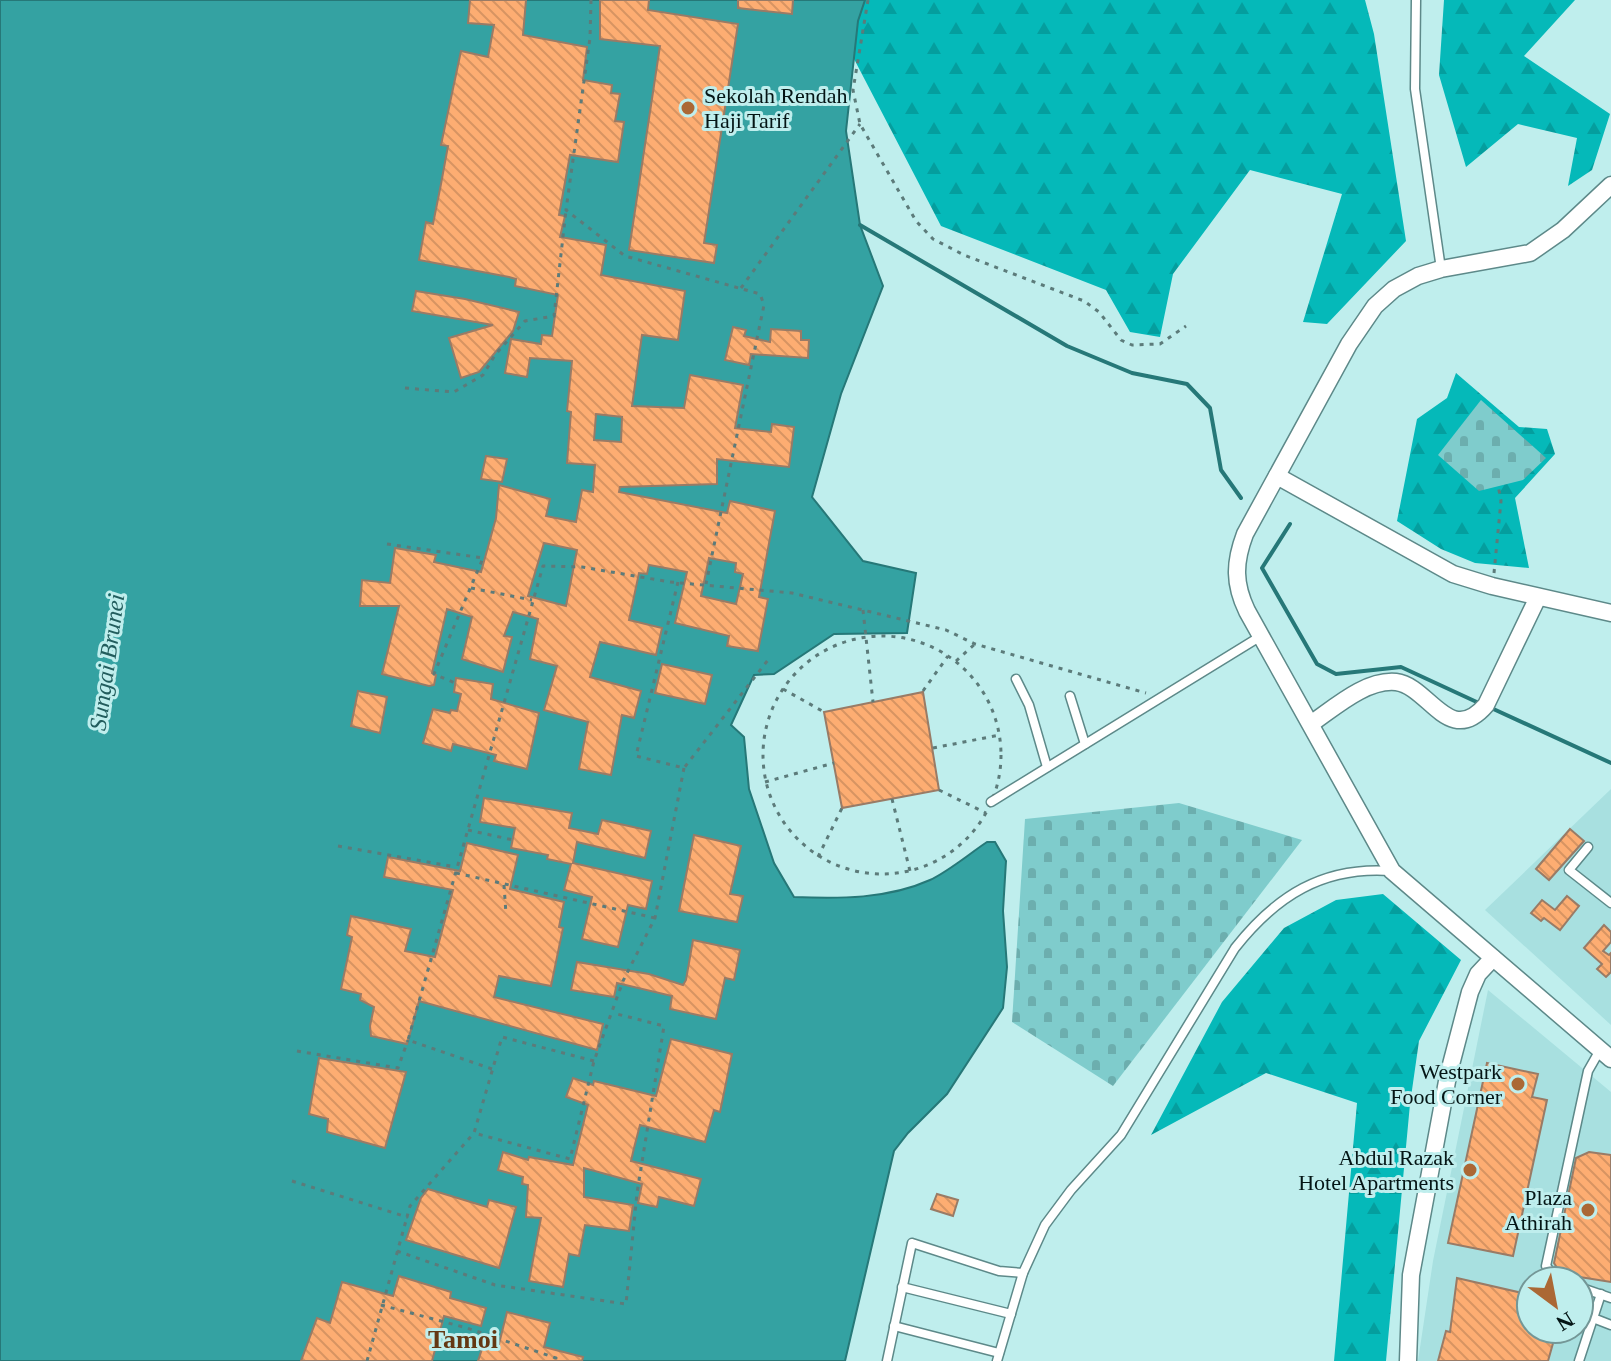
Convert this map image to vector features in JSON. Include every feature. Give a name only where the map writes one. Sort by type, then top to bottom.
[{"type":"street","points":[[1605,1055],[1392,871],[1237,591],[1237,554],[1349,344],[1375,306],[1394,289],[1418,276],[1530,253],[1563,230],[1611,185]]},
{"type":"street","points":[[1277,476],[1430,563],[1463,577],[1611,613]]},
{"type":"street","points":[[1312,723],[1343,701],[1384,683],[1398,682],[1448,718],[1469,719],[1486,705],[1538,597]]},
{"type":"street","points":[[1408,1361],[1411,1275],[1448,1076],[1470,992],[1478,974],[1493,958]]},
{"type":"lane","points":[[1416,0],[1415,89],[1441,269]]},
{"type":"lane","points":[[991,802],[1261,636]]},
{"type":"lane","points":[[1016,679],[1034,720],[1047,767]]},
{"type":"lane","points":[[1070,696],[1085,744]]},
{"type":"lane","points":[[1588,847],[1569,870],[1611,903]]},
{"type":"lane","points":[[894,1326],[998,1357],[1023,1273],[1045,1225],[1071,1190],[1121,1135],[1235,948],[1255,923],[1312,882],[1347,871],[1392,871]]},
{"type":"lane","points":[[1546,1265],[1588,1071],[1605,1055]]},
{"type":"lane","points":[[887,1361],[912,1243],[999,1271],[1023,1273]]},
{"type":"lane","points":[[902,1287],[1011,1314]]},
{"type":"lane","points":[[1595,1292],[1611,1298]]},
{"type":"lane","points":[[1595,1312],[1601,1294]]},
{"type":"path","points":[[405,388],[454,392],[483,375],[495,355],[525,321],[554,316],[590,38],[591,0]]},
{"type":"path","points":[[868,0],[853,90],[860,124],[916,221],[933,239],[1004,272],[1084,301],[1099,312],[1121,340],[1132,345],[1160,344],[1186,326]]},
{"type":"path","points":[[741,288],[860,124]]},
{"type":"path","points":[[566,210],[625,256],[760,294],[764,305],[706,584]]},
{"type":"path","points":[[1492,586],[1501,501],[1498,485]]},
{"type":"path","points":[[387,544],[483,558],[434,674],[455,683]]},
{"type":"path","points":[[300,1051],[398,1068],[543,566],[582,567],[670,582],[792,593],[946,630],[975,644],[1161,697]]},
{"type":"path","points":[[679,581],[636,756],[684,768]]},
{"type":"path","points":[[471,588],[532,600]]},
{"type":"path","points":[[863,610],[873,702]]},
{"type":"path","points":[[867,637],[895,637],[927,645],[956,661],[976,682],[992,709],[1000,735],[1001,766],[986,814],[966,839],[943,858],[910,871],[861,873],[818,857],[796,838],[777,813],[765,782],[763,751],[767,723],[783,689],[805,665],[833,647],[867,637]]},
{"type":"path","points":[[956,661],[975,644]]},
{"type":"path","points":[[923,691],[948,656]]},
{"type":"path","points":[[474,1133],[570,1159],[594,1061],[623,981],[655,918],[684,768],[768,660]]},
{"type":"path","points":[[783,689],[824,712]]},
{"type":"path","points":[[933,748],[1000,735]]},
{"type":"path","points":[[765,782],[834,763]]},
{"type":"path","points":[[939,790],[986,814]]},
{"type":"path","points":[[892,799],[910,871]]},
{"type":"path","points":[[818,857],[842,808]]},
{"type":"path","points":[[468,830],[513,840]]},
{"type":"path","points":[[338,846],[457,868]]},
{"type":"path","points":[[456,873],[655,918]]},
{"type":"path","points":[[504,885],[506,914]]},
{"type":"path","points":[[397,1251],[495,1285],[626,1304],[637,1193],[664,1026],[612,1013]]},
{"type":"path","points":[[367,1361],[410,1206],[474,1133],[502,1037],[594,1061]]},
{"type":"path","points":[[408,1040],[492,1069]]},
{"type":"path","points":[[292,1181],[407,1217]]},
{"type":"path","points":[[381,1305],[467,1328],[556,1358],[555,1361]]},
{"type":"shaded area","points":[[1611,789],[1611,1025],[1485,910]]},
{"type":"shaded area","points":[[1488,990],[1611,1092],[1611,1361],[1418,1361],[1433,1261]]},
{"type":"green space","points":[[848,0],[1365,0],[1374,34],[1406,241],[1327,324],[1303,322],[1342,194],[1250,170],[1173,274],[1160,337],[1130,332],[1106,290],[941,226],[840,32]]},
{"type":"green space","points":[[1444,0],[1575,0],[1524,56],[1610,114],[1592,170],[1568,186],[1577,138],[1518,124],[1466,167],[1439,75]]},
{"type":"green space","points":[[1456,373],[1519,427],[1547,429],[1555,454],[1515,498],[1529,568],[1475,563],[1441,549],[1397,521],[1417,419],[1447,398]]},
{"type":"green space","points":[[1481,400],[1546,458],[1523,480],[1479,491],[1438,455]]},
{"type":"green space","points":[[1179,803],[1302,840],[1113,1086],[1012,1022],[1025,819]]},
{"type":"green space","points":[[1383,894],[1461,960],[1419,1041],[1410,1104],[1386,1361],[1334,1361],[1357,1103],[1266,1073],[1151,1135],[1222,1002],[1284,928],[1336,900]]},
{"type":"water","name":"Sungai Brunei","points":[[0,0],[865,0],[858,21],[846,131],[860,225],[883,286],[841,394],[812,497],[863,561],[916,573],[907,633],[834,634],[774,674],[754,675],[731,725],[744,737],[749,789],[774,863],[794,897],[846,898],[897,891],[930,880],[987,842],[995,842],[1006,861],[1003,911],[1007,967],[1003,1008],[947,1094],[894,1151],[845,1361],[0,1361]]},
{"type":"building","points":[[470,0],[526,0],[523,35],[587,47],[583,80],[612,85],[611,93],[620,94],[615,121],[624,122],[618,162],[570,155],[559,215],[565,216],[560,237],[606,245],[601,275],[685,291],[678,340],[642,335],[632,406],[684,408],[690,375],[743,385],[735,428],[771,432],[772,424],[794,427],[789,467],[717,459],[717,484],[620,487],[619,492],[727,513],[730,501],[775,511],[759,597],[768,599],[758,651],[727,646],[729,636],[675,623],[687,572],[649,565],[647,574],[639,573],[629,620],[662,628],[656,655],[600,642],[590,677],[641,691],[634,718],[622,715],[611,775],[579,769],[588,722],[544,710],[557,666],[530,659],[538,619],[513,612],[504,636],[512,637],[503,672],[462,659],[472,617],[447,609],[432,673],[436,675],[434,685],[429,686],[382,674],[399,606],[360,606],[362,580],[390,583],[395,548],[436,555],[434,562],[481,572],[496,518],[499,485],[550,499],[546,516],[576,522],[582,490],[593,492],[595,465],[567,463],[571,412],[567,411],[572,361],[530,358],[527,377],[505,373],[511,339],[541,344],[542,335],[552,336],[558,295],[515,286],[516,279],[509,277],[419,260],[426,222],[433,224],[448,146],[441,145],[461,51],[488,57],[494,25],[468,23]],"holes":[[[596,414],[622,417],[621,442],[594,440]],[[544,543],[577,550],[566,606],[528,596]],[[709,558],[736,563],[735,572],[743,574],[736,604],[701,596]]]},
{"type":"building","name":"Sekolah Rendah Haji Tarif","points":[[600,0],[649,0],[648,10],[738,24],[704,243],[717,245],[714,263],[629,250],[660,46],[600,39]]},
{"type":"building","points":[[738,0],[793,0],[792,14],[738,8]]},
{"type":"building","points":[[416,291],[519,312],[513,331],[479,372],[461,378],[449,338],[493,325],[412,311]]},
{"type":"building","points":[[733,327],[746,330],[744,336],[770,342],[771,329],[801,331],[801,340],[809,340],[808,358],[751,354],[749,365],[725,360]]},
{"type":"building","points":[[486,456],[507,459],[502,482],[481,479]]},
{"type":"building","points":[[662,664],[712,675],[705,704],[655,693]]},
{"type":"building","points":[[456,678],[493,684],[491,699],[539,713],[527,769],[494,761],[496,755],[453,744],[451,751],[423,743],[433,709],[450,713],[451,710],[457,711],[461,694],[454,692]]},
{"type":"building","points":[[358,691],[387,697],[380,733],[351,726]]},
{"type":"building","points":[[923,692],[939,790],[842,808],[824,712]]},
{"type":"building","points":[[484,798],[572,813],[569,828],[598,834],[602,820],[651,831],[645,858],[577,842],[573,863],[652,881],[646,909],[628,905],[618,947],[582,939],[592,897],[564,890],[571,864],[547,859],[548,855],[511,848],[515,828],[480,822]]},
{"type":"building","points":[[1570,829],[1584,841],[1549,880],[1536,869]]},
{"type":"building","points":[[694,835],[741,846],[730,894],[743,896],[737,922],[679,911]]},
{"type":"building","points":[[467,843],[518,855],[510,889],[564,902],[559,927],[563,928],[551,986],[499,976],[494,997],[603,1024],[597,1050],[419,1001],[407,1044],[371,1036],[374,1007],[360,1000],[361,994],[341,989],[352,937],[347,935],[351,916],[411,929],[405,951],[435,957],[453,890],[384,877],[388,857],[460,871]]},
{"type":"building","points":[[1567,896],[1579,906],[1560,930],[1531,913],[1542,900],[1555,910]]},
{"type":"building","points":[[1604,925],[1611,932],[1611,942],[1603,951],[1609,955],[1611,953],[1611,972],[1606,977],[1597,969],[1602,964],[1584,948]]},
{"type":"building","points":[[693,940],[740,950],[734,980],[725,978],[716,1019],[670,1009],[672,996],[617,983],[614,997],[571,990],[577,962],[649,974],[683,985]]},
{"type":"building","points":[[671,1039],[732,1054],[720,1112],[714,1110],[705,1142],[640,1125],[634,1148],[631,1161],[701,1179],[694,1206],[659,1197],[657,1207],[638,1203],[642,1184],[584,1168],[584,1197],[633,1205],[629,1231],[585,1225],[579,1256],[569,1254],[563,1287],[529,1281],[541,1218],[526,1217],[528,1185],[522,1184],[523,1177],[498,1170],[503,1152],[528,1160],[529,1157],[573,1165],[588,1105],[566,1097],[573,1078],[593,1085],[594,1081],[656,1096]]},
{"type":"building","points":[[319,1058],[406,1072],[385,1148],[327,1132],[328,1119],[309,1114]]},
{"type":"building","points":[[1487,1063],[1538,1074],[1532,1097],[1547,1100],[1513,1256],[1448,1243]]},
{"type":"building","name":"Plaza Athirah","points":[[1589,1152],[1611,1155],[1611,1282],[1595,1279],[1595,1265],[1554,1263],[1576,1158]]},
{"type":"building","points":[[428,1189],[487,1207],[489,1200],[516,1207],[499,1268],[406,1240],[421,1198]]},
{"type":"building","points":[[937,1194],[958,1200],[953,1216],[931,1209]]},
{"type":"building","points":[[399,1276],[451,1292],[450,1298],[486,1308],[481,1326],[444,1316],[432,1361],[301,1361],[317,1318],[330,1323],[342,1282],[393,1296]]},
{"type":"building","points":[[1457,1278],[1515,1291],[1515,1345],[1552,1345],[1548,1361],[1438,1361],[1446,1331],[1450,1332]]},
{"type":"building","points":[[507,1312],[550,1323],[544,1347],[583,1357],[582,1361],[478,1361],[485,1340],[499,1344]]},
{"type":"waterway","points":[[860,225],[1067,346],[1132,373],[1187,384],[1210,408],[1221,470],[1241,498]]},
{"type":"waterway","points":[[1290,524],[1262,568],[1317,664],[1336,674],[1401,667],[1481,704]]},
{"type":"waterway","points":[[1489,707],[1611,763]]},
{"type":"place","name":"Sekolah Rendah Haji Tarif","points":[[688,108]]},
{"type":"place","name":"Westpark Food Corner","points":[[1518,1084]]},
{"type":"place","name":"Abdul Razak Hotel Apartments","points":[[1470,1170]]},
{"type":"place","name":"Plaza Athirah","points":[[1588,1210]]},
{"type":"district","name":"Tamoi","points":[[463,1339]]}]
